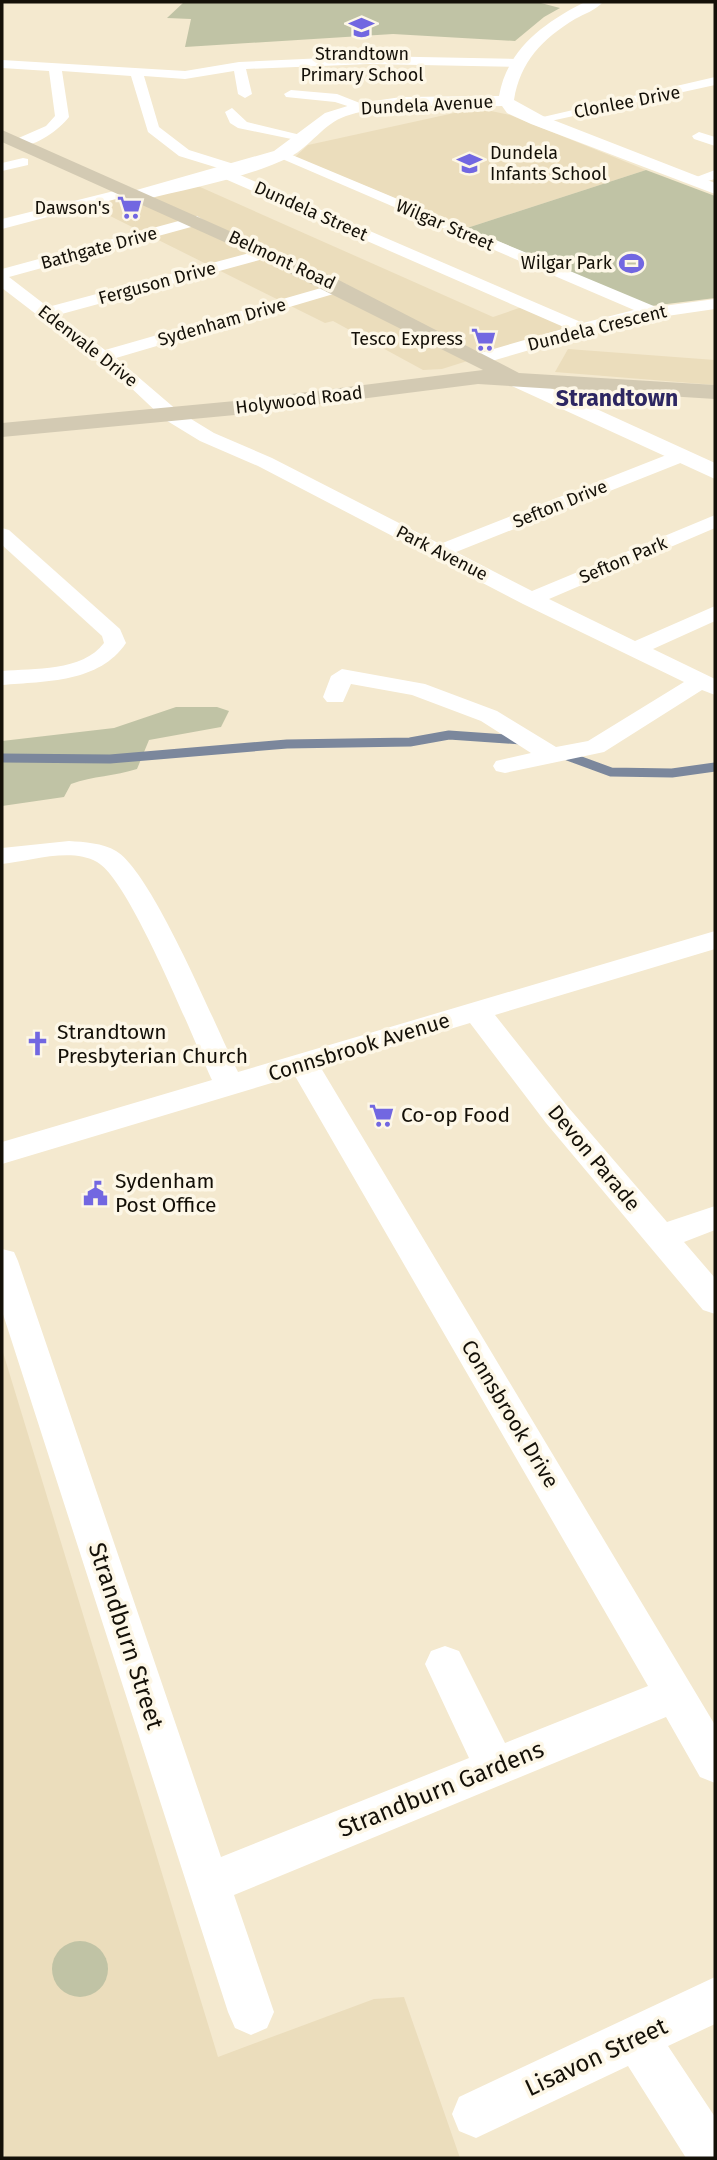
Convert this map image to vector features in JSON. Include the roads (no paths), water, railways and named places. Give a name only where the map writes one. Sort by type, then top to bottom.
[{"type":"main road","name":"Belmont Road","points":[[7,143],[47,155],[268,253],[341,287],[511,377]]},
{"type":"main road","name":"Holywood Road","points":[[2,430],[171,415],[440,380],[511,377],[715,392]]},
{"type":"main road","points":[[562,402],[580,388],[596,383]]},
{"type":"street","points":[[506,101],[517,63],[549,30],[596,2]]},
{"type":"street","points":[[2,64],[185,75],[239,66],[410,58],[517,63]]},
{"type":"street","points":[[239,66],[245,94]]},
{"type":"street","points":[[23,162],[7,143],[51,129],[62,117],[55,68]]},
{"type":"street","name":"Dundela Street","points":[[137,73],[153,129],[184,153],[582,329]]},
{"type":"street","name":"Clonlee Drive","points":[[537,120],[715,81]]},
{"type":"street","points":[[291,94],[337,98],[363,107]]},
{"type":"street","name":"Dundela Avenue","points":[[135,193],[280,155],[306,138],[322,121],[363,107],[506,101],[513,109],[537,120],[715,189]]},
{"type":"street","points":[[232,111],[234,120],[243,125],[306,138]]},
{"type":"street","points":[[699,136],[715,142]]},
{"type":"street","points":[[2,167],[47,155]]},
{"type":"street","name":"Wilgar Street","points":[[280,155],[650,311]]},
{"type":"street","points":[[693,181],[715,174]]},
{"type":"street","points":[[2,224],[135,193]]},
{"type":"street","name":"Bathgate Drive","points":[[2,274],[197,221]]},
{"type":"street","points":[[401,251],[425,244]]},
{"type":"street","name":"Ferguson Drive","points":[[46,313],[268,253]]},
{"type":"street","name":"Sydenham Drive","points":[[102,357],[341,287]]},
{"type":"street","name":"Edenvale Drive","points":[[7,289],[46,313],[171,415]]},
{"type":"street","points":[[466,297],[489,289]]},
{"type":"street","name":"Dundela Crescent","points":[[479,359],[650,311],[715,303]]},
{"type":"street","points":[[511,377],[715,472]]},
{"type":"street","name":"Park Avenue","points":[[171,415],[207,437],[265,462],[531,599],[708,684]]},
{"type":"street","name":"Sefton Drive","points":[[440,551],[681,456]]},
{"type":"street","name":"Sefton Park","points":[[531,599],[715,521]]},
{"type":"street","points":[[2,534],[112,634],[115,643],[111,652],[90,665],[71,670],[2,677]]},
{"type":"street","points":[[635,649],[715,613]]},
{"type":"street","points":[[343,676],[417,689],[489,716],[552,755]]},
{"type":"street","points":[[505,766],[595,747],[708,684]]},
{"type":"street","points":[[2,856],[78,849],[110,858],[123,870],[141,900],[229,1084]]},
{"type":"street","name":"Connsbrook Avenue","points":[[2,1153],[229,1084],[304,1065],[715,940]]},
{"type":"street","name":"Devon Parade","points":[[477,1012],[557,1115],[715,1301]]},
{"type":"street","name":"Connsbrook Drive","points":[[304,1065],[715,1763]]},
{"type":"street","points":[[661,1237],[715,1218]]},
{"type":"street","name":"Strandburn Street","points":[[2,1261],[251,2012]]},
{"type":"street","points":[[445,1664],[495,1767]]},
{"type":"street","name":"Strandburn Gardens","points":[[208,1884],[675,1694]]},
{"type":"street","name":"Lisavon Street","points":[[476,2114],[715,2000]]},
{"type":"street","points":[[637,2039],[714,2158]]},
{"type":"waterway","points":[[2,758],[110,759],[287,744],[410,742],[449,735],[521,740]]},
{"type":"waterway","points":[[562,754],[611,772],[672,773],[715,767]]},
{"type":"place","name":"Strandtown Primary School","points":[[362,27]]},
{"type":"place","name":"Dundela Infants School","points":[[470,163]]},
{"type":"place","name":"Dawson's","points":[[130,208]]},
{"type":"place","name":"Wilgar Park","points":[[632,263]]},
{"type":"place","name":"Tesco Express","points":[[483,339]]},
{"type":"place","name":"Strandtown Presbyterian Church","points":[[37,1044]]},
{"type":"place","name":"Co-op Food","points":[[381,1115]]},
{"type":"place","name":"Sydenham Post Office","points":[[95,1193]]},
{"type":"district","name":"Strandtown","points":[[617,398]]}]
